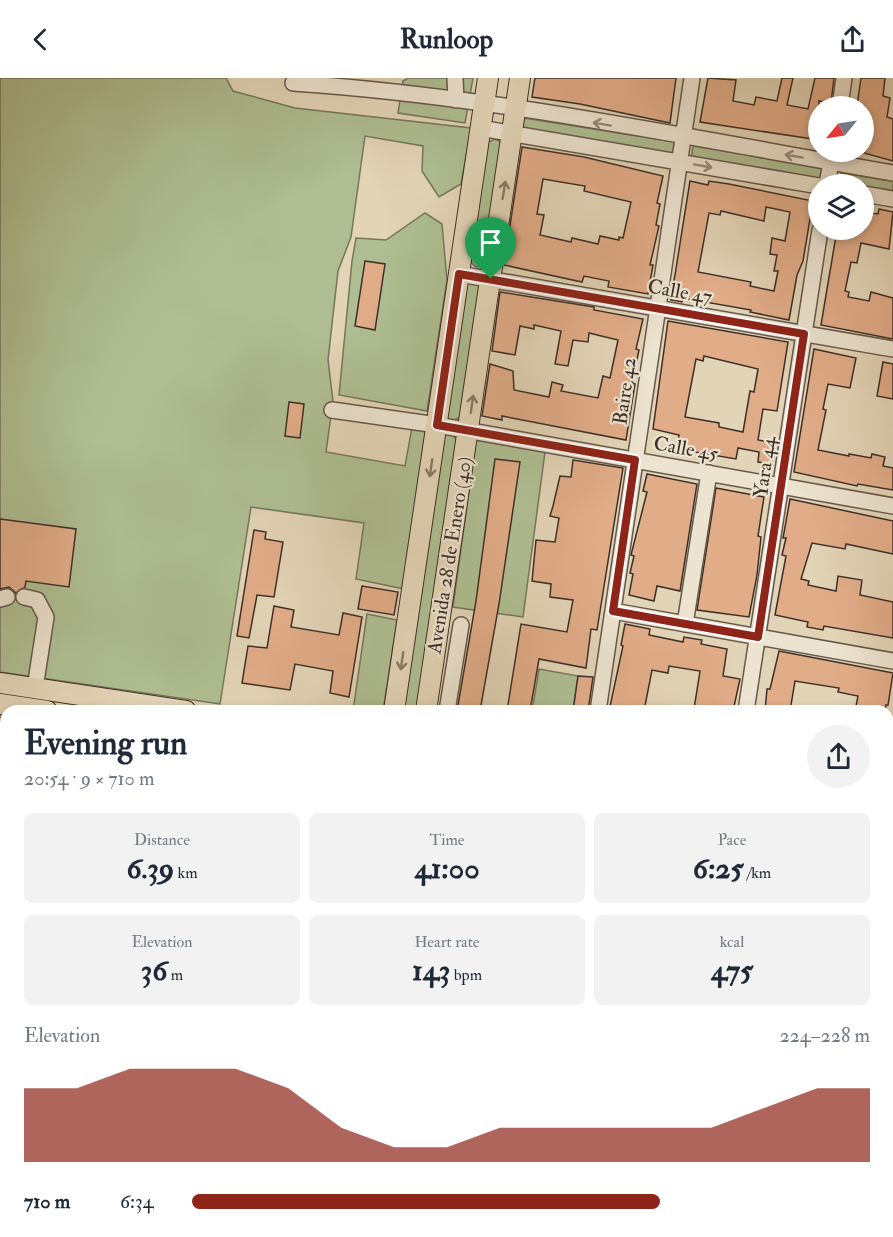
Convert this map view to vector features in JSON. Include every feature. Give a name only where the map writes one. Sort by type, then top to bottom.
[{"type":"main road","name":"Avenida 28 de Enero (40)","points":[[395,705],[488,78]]},
{"type":"main road","name":"Avenida 28 de Enero (40)","points":[[427,705],[520,78]]},
{"type":"main road","points":[[0,683],[146,705]]},
{"type":"street","points":[[455,78],[456,100]]},
{"type":"street","name":"Baire 42","points":[[599,705],[692,78]]},
{"type":"street","points":[[841,96],[844,78]]},
{"type":"street","points":[[293,83],[372,89],[456,100],[683,138],[808,154]]},
{"type":"street","points":[[480,128],[808,184]]},
{"type":"street","points":[[851,162],[893,173]]},
{"type":"street","points":[[874,196],[893,199]]},
{"type":"street","name":"Yara 44","points":[[747,705],[783,487],[818,240]]},
{"type":"street","name":"Calle 47","points":[[459,274],[893,349]]},
{"type":"street","name":"Calle 45","points":[[332,410],[437,425],[893,506]]},
{"type":"street","points":[[685,624],[709,474]]},
{"type":"street","points":[[24,597],[37,600],[46,617],[34,688]]},
{"type":"street","points":[[613,611],[893,661]]},
{"type":"street","points":[[448,705],[462,625]]},
{"type":"green space","points":[[0,78],[226,78],[233,91],[295,108],[471,128],[461,184],[439,197],[422,171],[423,146],[365,136],[351,237],[338,271],[328,360],[333,401],[326,452],[405,466],[413,422],[428,424],[404,589],[356,579],[364,523],[251,507],[220,704],[0,672]]},
{"type":"green space","points":[[408,78],[473,78],[465,123],[398,113],[403,81]]},
{"type":"green space","points":[[524,118],[675,142],[673,156],[522,131]]},
{"type":"green space","points":[[494,139],[502,142],[482,266],[476,267],[468,260],[486,144]]},
{"type":"green space","points":[[693,146],[822,168],[821,174],[808,174],[808,180],[691,160]]},
{"type":"green space","points":[[874,178],[893,181],[893,194],[874,191]]},
{"type":"green space","points":[[425,213],[442,224],[447,280],[427,411],[339,395],[356,238],[386,240]]},
{"type":"green space","points":[[468,281],[479,283],[482,288],[461,417],[454,420],[446,418],[464,286]]},
{"type":"green space","points":[[451,434],[459,442],[422,705],[403,705],[442,440],[445,435]]},
{"type":"green space","points":[[476,440],[545,452],[523,617],[453,607]]},
{"type":"green space","points":[[367,614],[397,620],[384,705],[354,705]]},
{"type":"green space","points":[[539,669],[578,676],[574,705],[533,705]]},
{"type":"building","points":[[535,78],[676,78],[670,123],[580,104],[532,97]]},
{"type":"building","points":[[708,78],[736,80],[733,101],[754,105],[756,97],[777,101],[782,78],[793,78],[787,105],[808,109],[808,138],[700,122]]},
{"type":"building","points":[[815,78],[834,78],[832,96],[811,96]]},
{"type":"building","points":[[861,78],[885,78],[883,96],[890,98],[887,117],[893,119],[893,161],[874,156],[874,96],[858,96]]},
{"type":"building","points":[[522,147],[584,157],[663,176],[657,203],[660,204],[656,225],[659,226],[650,265],[653,265],[648,294],[608,287],[609,281],[584,276],[582,282],[504,265]],"holes":[[[543,179],[585,186],[584,191],[631,202],[623,238],[619,237],[619,240],[600,236],[598,244],[572,238],[571,242],[540,235],[544,215],[537,214]]]},
{"type":"building","points":[[690,181],[708,185],[709,181],[729,184],[808,200],[808,231],[789,320],[750,312],[751,310],[683,298],[682,302],[671,300]],"holes":[[[766,207],[790,212],[785,241],[772,238],[770,254],[777,255],[774,271],[778,271],[774,291],[750,286],[751,282],[698,272],[709,213],[720,215],[721,211],[764,221]]]},
{"type":"building","points":[[879,209],[893,212],[889,249],[861,243],[857,263],[851,262],[845,291],[849,292],[848,297],[869,301],[871,292],[893,298],[893,339],[821,325],[835,240],[874,240],[874,213],[878,214]]},
{"type":"building","points":[[365,261],[385,264],[375,330],[355,326]]},
{"type":"building","points":[[500,292],[594,307],[594,310],[643,319],[636,349],[639,350],[632,383],[635,384],[626,440],[502,416],[502,420],[482,416],[490,364],[513,371],[514,390],[549,397],[552,382],[563,385],[561,391],[598,398],[603,376],[610,378],[618,340],[589,333],[588,342],[573,340],[568,366],[555,364],[561,331],[534,325],[534,329],[520,326],[515,355],[492,351]]},
{"type":"building","points":[[668,321],[788,342],[777,411],[763,409],[758,440],[775,443],[771,464],[758,462],[759,452],[738,448],[736,459],[677,449],[679,435],[653,429]],"holes":[[[704,356],[758,369],[754,392],[750,391],[743,432],[719,427],[719,423],[685,417],[696,359],[703,361]]]},
{"type":"building","points":[[814,349],[856,358],[850,388],[828,384],[823,409],[826,410],[818,450],[849,456],[849,454],[871,458],[872,454],[885,457],[883,466],[893,468],[893,490],[858,484],[857,486],[794,472]]},
{"type":"building","points":[[883,362],[893,364],[893,399],[877,396]]},
{"type":"building","points":[[289,402],[304,404],[300,438],[285,436]]},
{"type":"building","points":[[495,459],[520,462],[481,705],[458,705],[476,601]]},
{"type":"building","points":[[573,460],[623,468],[597,630],[591,629],[586,668],[539,659],[531,705],[508,705],[521,624],[567,632],[573,600],[550,597],[551,584],[532,581],[536,540],[555,542],[559,518],[550,516],[560,476],[571,477]]},
{"type":"building","points":[[647,474],[697,484],[680,591],[657,586],[654,601],[629,595],[633,574],[630,573],[634,556],[631,555],[647,492],[643,491]]},
{"type":"building","points":[[716,488],[764,497],[758,536],[761,537],[757,575],[749,617],[697,610]]},
{"type":"building","points":[[790,499],[893,521],[893,554],[846,544],[845,549],[812,543],[801,579],[809,581],[808,585],[836,591],[838,576],[862,580],[860,595],[893,602],[893,638],[824,626],[823,630],[807,627],[808,622],[775,615],[786,556],[782,555],[786,538],[783,538]]},
{"type":"building","points":[[0,519],[76,529],[69,587],[26,581],[25,587],[16,593],[9,587],[0,589]]},
{"type":"building","points":[[254,530],[266,532],[265,539],[283,542],[274,597],[257,595],[249,638],[237,636]]},
{"type":"building","points":[[362,586],[398,592],[394,615],[358,609]]},
{"type":"building","points":[[274,606],[294,610],[291,627],[339,635],[343,613],[362,617],[349,697],[330,693],[333,671],[295,664],[290,690],[242,683],[248,646],[267,648]]},
{"type":"building","points":[[625,624],[650,629],[649,635],[683,642],[684,637],[702,640],[701,644],[727,649],[723,676],[740,679],[734,705],[695,705],[700,671],[669,666],[668,673],[652,670],[645,705],[610,705],[623,646],[621,645]]},
{"type":"building","points":[[779,651],[893,673],[888,705],[856,705],[858,696],[838,692],[839,688],[795,681],[791,705],[766,705],[767,689],[770,689]]},
{"type":"building","points":[[578,676],[593,677],[589,705],[574,705]]},
{"type":"route","points":[[459,274],[491,279],[804,334],[783,487],[758,637],[613,611],[635,460],[437,425],[459,274]]}]
